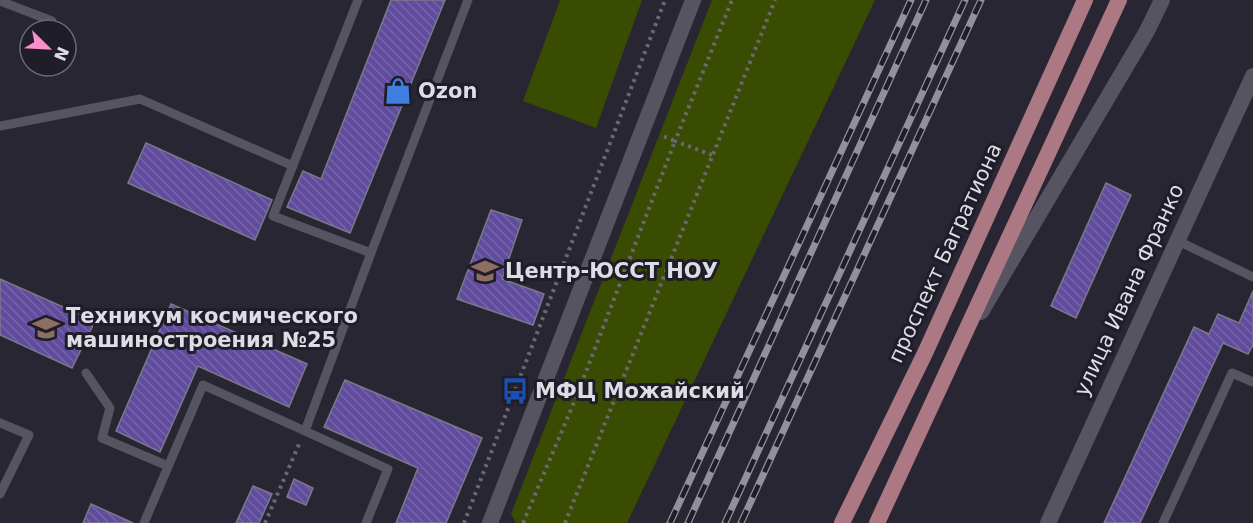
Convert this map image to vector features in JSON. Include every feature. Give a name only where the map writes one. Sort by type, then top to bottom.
[{"type":"main road","name":"проспект Багратиона","points":[[842,523],[926,351],[1085,0]]},
{"type":"main road","points":[[877,523],[1119,0]]},
{"type":"street","points":[[490,523],[693,0]]},
{"type":"street","points":[[951,365],[1147,31],[1162,0]]},
{"type":"street","name":"улица Ивана Франко","points":[[1048,523],[1253,76]]},
{"type":"lane","points":[[358,0],[273,216],[371,253]]},
{"type":"lane","points":[[305,430],[468,0]]},
{"type":"lane","points":[[0,1],[44,18]]},
{"type":"lane","points":[[0,126],[140,99],[293,166]]},
{"type":"lane","points":[[1176,240],[1253,277]]},
{"type":"lane","points":[[1163,523],[1232,373],[1253,382]]},
{"type":"lane","points":[[86,374],[110,408],[102,438],[168,466]]},
{"type":"lane","points":[[144,523],[203,385],[388,469],[366,523]]},
{"type":"lane","points":[[0,423],[28,435],[0,494]]},
{"type":"path","points":[[464,523],[665,0]]},
{"type":"path","points":[[523,523],[575,400],[732,0]]},
{"type":"path","points":[[565,523],[775,0]]},
{"type":"path","points":[[619,119],[712,155]]},
{"type":"path","points":[[265,523],[305,430]]},
{"type":"green space","points":[[560,0],[642,0],[596,128],[523,101]]},
{"type":"green space","points":[[712,0],[875,0],[627,523],[516,523],[511,514]]},
{"type":"building","points":[[391,0],[445,0],[350,233],[287,207],[303,171],[321,179]]},
{"type":"building","points":[[146,143],[272,200],[255,240],[128,183]]},
{"type":"building","points":[[1106,183],[1131,195],[1076,318],[1051,306]]},
{"type":"building","name":"Центр-ЮССТ НОУ","points":[[491,210],[522,220],[502,279],[544,294],[533,325],[457,299]]},
{"type":"building","name":"Техникум космического машиностроения №25","points":[[0,279],[95,321],[72,368],[0,335]]},
{"type":"building","points":[[1253,291],[1253,345],[1248,354],[1223,343],[1140,523],[1104,523],[1194,327],[1209,334],[1218,314],[1239,323]]},
{"type":"building","points":[[171,304],[307,364],[289,407],[198,366],[160,452],[116,431]]},
{"type":"building","points":[[345,380],[482,438],[446,523],[396,523],[418,468],[324,427]]},
{"type":"building","points":[[294,479],[313,488],[306,505],[287,497]]},
{"type":"building","points":[[253,486],[272,494],[259,523],[236,523]]},
{"type":"building","points":[[91,504],[133,523],[83,523]]},
{"type":"railway","points":[[670,523],[911,0]]},
{"type":"railway","points":[[688,523],[926,0]]},
{"type":"railway","points":[[725,523],[965,0]]},
{"type":"railway","points":[[741,523],[981,0]]},
{"type":"place","name":"Ozon","points":[[398,91]]},
{"type":"place","name":"Центр-ЮССТ НОУ","points":[[485,271]]},
{"type":"place","name":"Техникум космического машиностроения №25","points":[[46,328]]},
{"type":"place","name":"МФЦ Можайский","points":[[515,391]]}]
